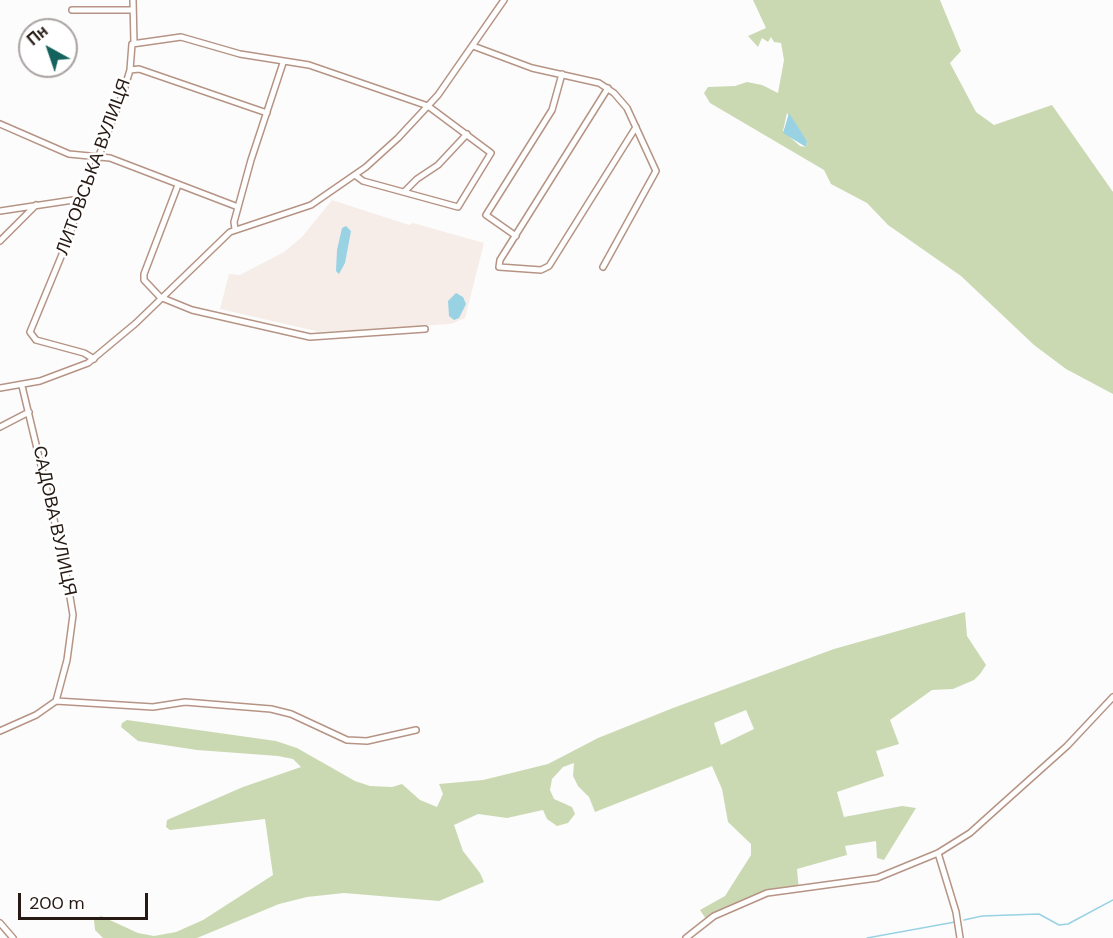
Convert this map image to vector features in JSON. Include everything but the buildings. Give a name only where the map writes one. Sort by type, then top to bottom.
[{"type":"street","name":"ЛИТОВСЬКА ВУЛИЦЯ","points":[[94,359],[84,353],[36,340],[30,334],[70,234],[80,199],[99,157],[130,70],[130,48],[134,44],[133,0]]},
{"type":"street","points":[[0,387],[22,386],[64,374],[94,359],[235,230],[311,205],[355,175],[392,144],[429,106],[504,0]]},
{"type":"street","points":[[72,10],[133,10]]},
{"type":"street","points":[[134,44],[156,43],[181,37],[235,53],[284,63],[309,65],[429,106],[491,152],[490,159],[459,206],[363,181],[355,175]]},
{"type":"street","points":[[473,46],[527,66],[594,81],[608,88],[627,108],[657,171],[603,267]]},
{"type":"street","points":[[235,230],[238,207],[284,63]]},
{"type":"street","points":[[130,70],[139,69],[267,113]]},
{"type":"street","points":[[516,236],[486,215],[552,110],[562,74]]},
{"type":"street","points":[[608,88],[500,260],[499,266],[505,269],[541,270],[549,266],[636,127]]},
{"type":"street","points":[[0,124],[69,154],[99,157],[136,167],[238,207]]},
{"type":"street","points":[[405,191],[417,178],[438,165],[467,134]]},
{"type":"street","points":[[178,185],[144,274],[144,280],[162,298],[192,310],[310,337],[425,328]]},
{"type":"street","points":[[0,211],[80,199]]},
{"type":"street","points":[[0,241],[36,205]]},
{"type":"street","name":"САДОВА ВУЛИЦЯ","points":[[22,386],[72,598],[73,615],[67,660],[56,701]]},
{"type":"street","points":[[0,427],[29,412]]},
{"type":"street","points":[[686,938],[714,916],[767,893],[878,878],[938,853],[970,833],[1067,746],[1113,697]]},
{"type":"street","points":[[0,730],[36,715],[56,701],[153,707],[184,702],[271,709],[291,714],[346,740],[367,741],[416,730]]},
{"type":"street","points":[[938,853],[956,912],[960,938]]},
{"type":"street","points":[[0,923],[13,938]]},
{"type":"shaded area","points":[[332,200],[409,225],[413,223],[484,243],[465,318],[451,324],[320,332],[220,309],[229,274],[240,275],[284,252],[302,237]]},
{"type":"green space","points":[[753,0],[940,0],[961,51],[950,63],[976,112],[994,125],[1052,105],[1113,192],[1113,394],[1066,369],[1034,345],[961,276],[888,225],[867,203],[831,184],[824,170],[710,103],[704,93],[708,87],[735,86],[747,82],[762,85],[778,93],[784,60],[781,43],[774,42],[771,37],[768,42],[762,38],[758,47],[748,36],[766,28]],"holes":[[[787,113],[807,141],[806,147],[800,146],[783,131]]]},
{"type":"green space","points":[[965,612],[967,636],[986,665],[974,680],[953,689],[932,690],[890,720],[899,744],[876,751],[884,776],[837,792],[844,817],[902,806],[916,808],[884,860],[877,858],[876,841],[845,846],[847,855],[797,869],[799,891],[772,895],[708,922],[700,910],[725,896],[751,855],[751,844],[728,822],[722,789],[712,766],[595,812],[589,797],[578,786],[573,776],[574,763],[563,767],[552,779],[550,790],[554,799],[572,807],[575,814],[568,823],[557,826],[547,819],[543,810],[507,818],[478,814],[454,825],[463,851],[484,882],[439,901],[344,893],[307,897],[279,904],[197,938],[103,938],[95,930],[94,920],[101,916],[138,933],[154,936],[176,932],[203,920],[273,875],[265,819],[170,830],[166,827],[167,820],[243,787],[301,767],[293,759],[278,756],[197,750],[138,741],[121,727],[122,723],[127,720],[276,741],[297,748],[355,781],[370,786],[392,787],[402,784],[420,800],[437,807],[443,794],[439,784],[483,780],[548,764],[598,738],[834,649]],"holes":[[[746,710],[754,729],[721,745],[714,723]]]},
{"type":"water","points":[[789,113],[807,141],[806,147],[783,133]]},
{"type":"water","points":[[346,226],[351,231],[345,263],[339,274],[336,271],[337,250],[342,228]]},
{"type":"water","points":[[456,293],[463,297],[466,304],[459,318],[454,320],[449,316],[448,301]]},
{"type":"waterway","points":[[964,920],[982,916],[1039,914],[1059,925],[1068,924],[1113,900]]},
{"type":"waterway","points":[[867,938],[955,922]]}]
